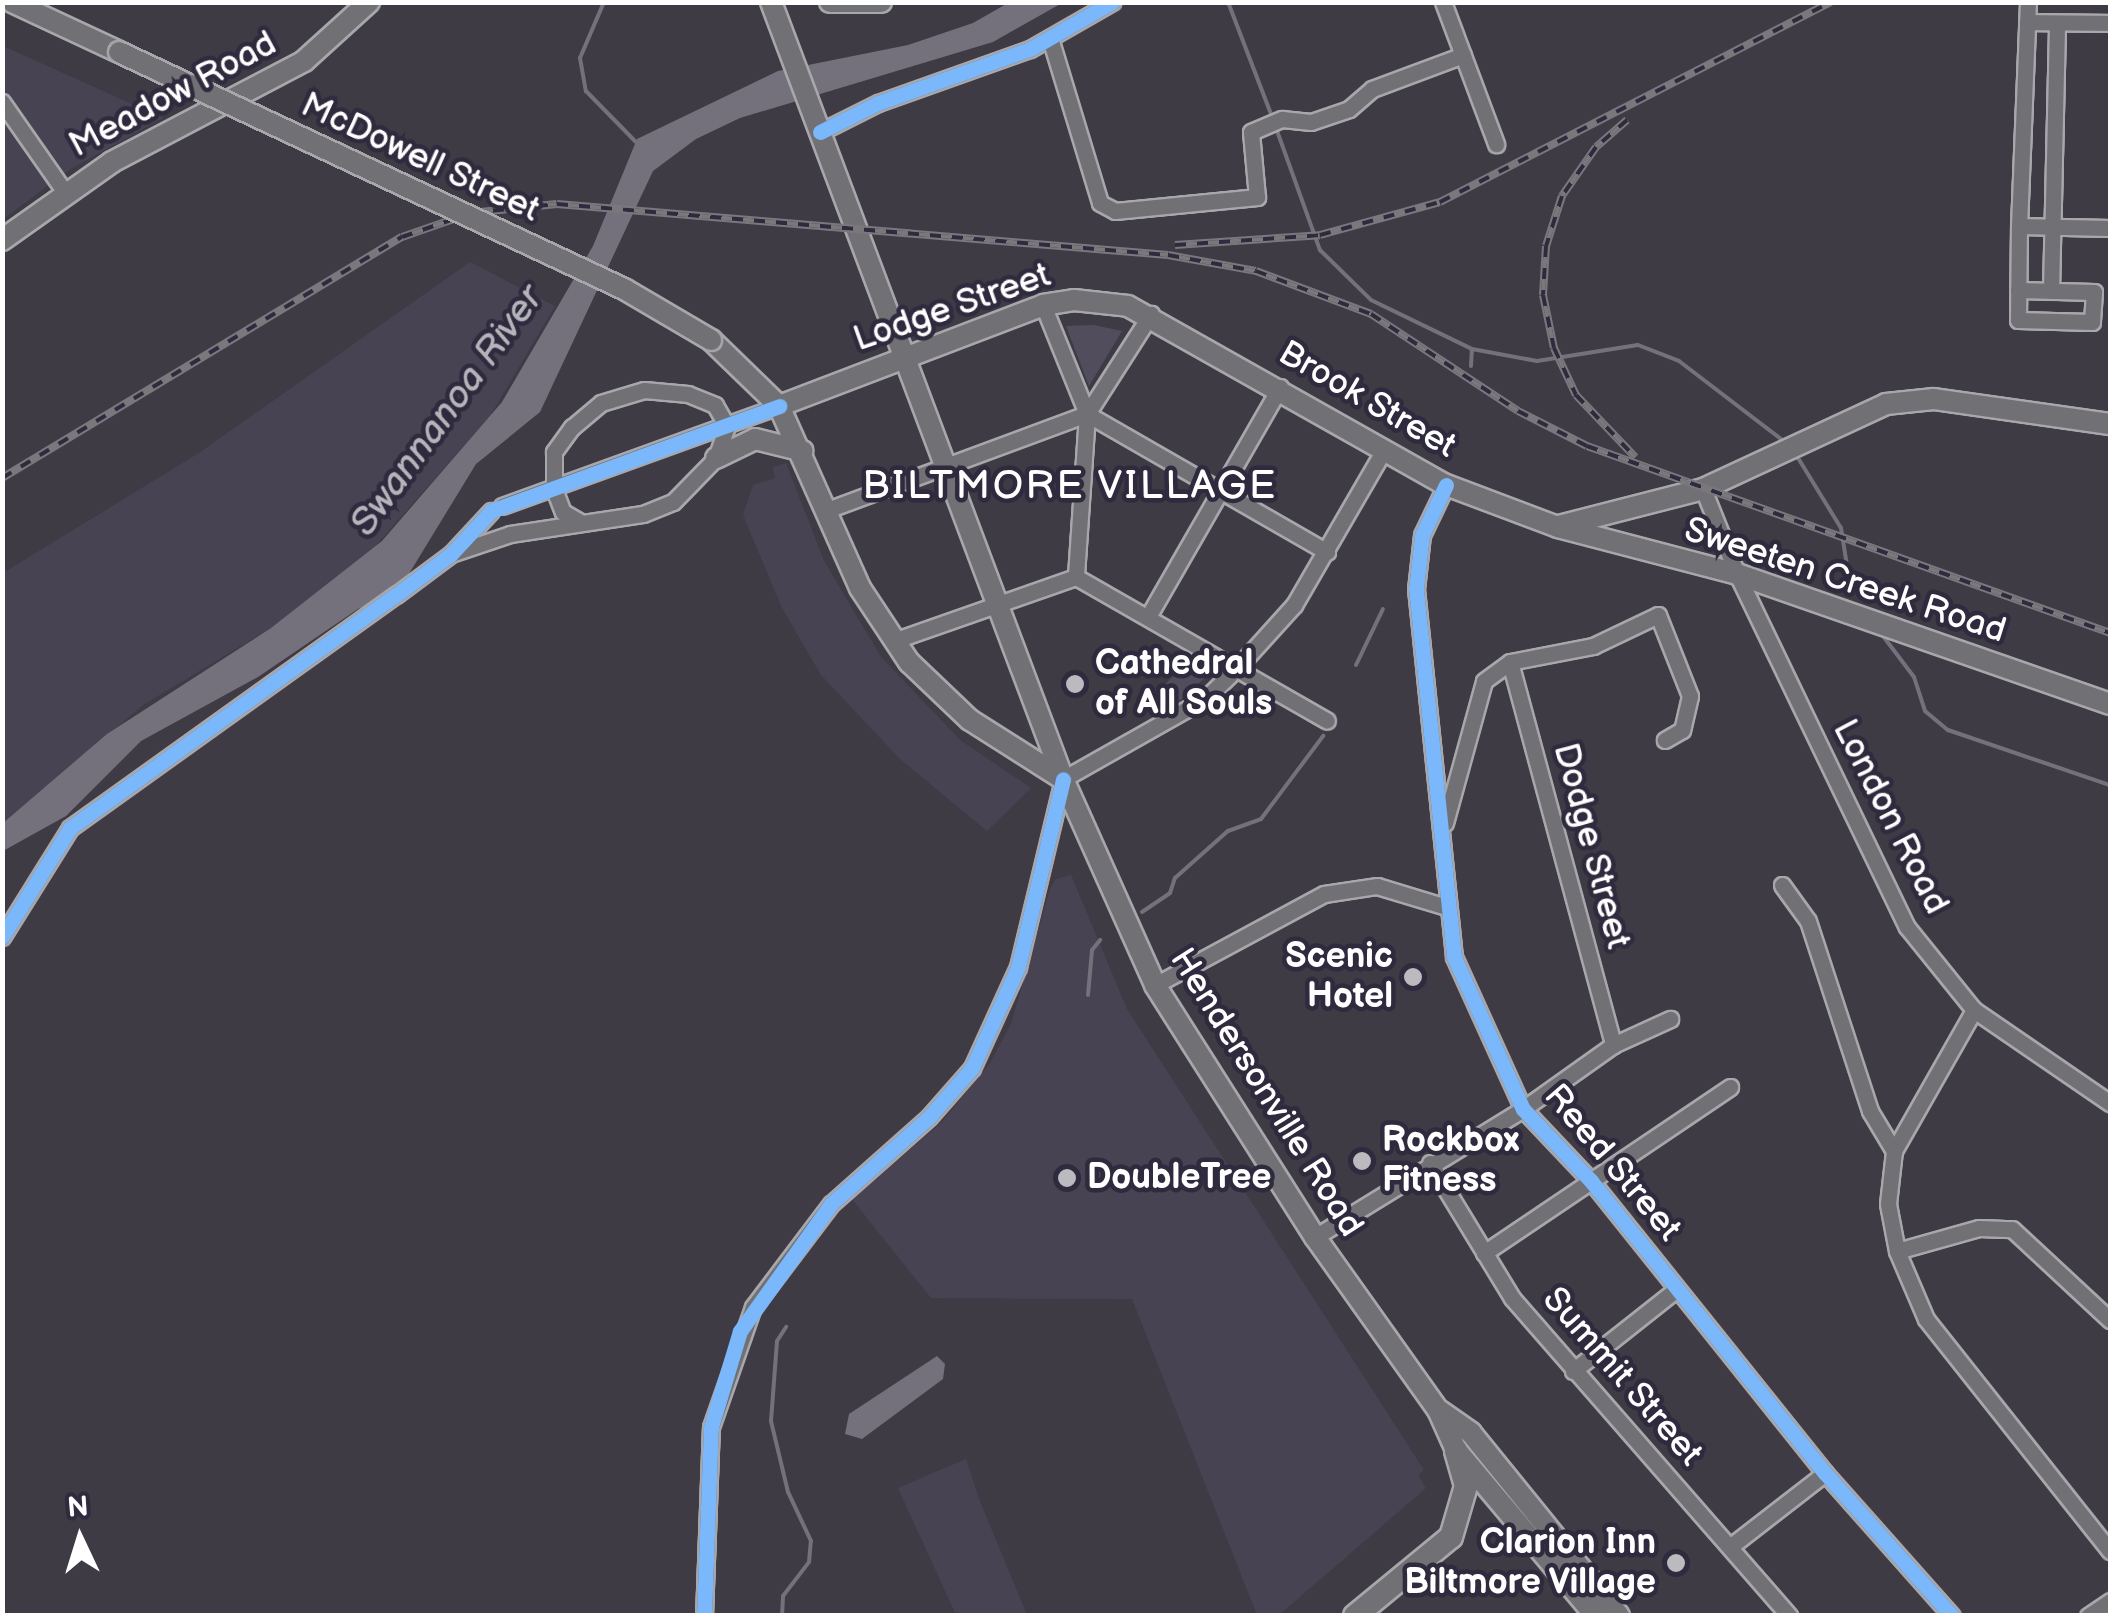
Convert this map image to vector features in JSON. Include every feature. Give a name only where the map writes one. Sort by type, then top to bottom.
[{"type":"highway","points":[[1356,1616],[1451,1537],[1466,1486],[1456,1450]]},
{"type":"main road","name":"McDowell Street","points":[[12,2],[624,290],[711,340],[779,406],[803,451],[860,588],[892,640],[970,720],[1063,779]]},
{"type":"main road","name":"Meadow Road","points":[[2,240],[64,191],[304,61],[369,2]]},
{"type":"main road","points":[[830,2],[881,2]]},
{"type":"main road","name":"Hendersonville Road","points":[[776,4],[816,122],[1063,779],[1155,985],[1316,1237],[1438,1410],[1456,1450],[1596,1616]]},
{"type":"main road","name":"Lodge Street","points":[[779,406],[902,354],[1043,306],[1105,302],[1151,314]]},
{"type":"main road","name":"Brook Street","points":[[1151,314],[1446,485],[1558,527]]},
{"type":"main road","points":[[1558,527],[1704,490],[1783,455],[1858,412],[1909,400],[2110,424]]},
{"type":"main road","points":[[716,458],[755,439],[803,451]]},
{"type":"main road","name":"Sweeten Creek Road","points":[[1558,527],[1737,574],[2110,704]]},
{"type":"main road","name":"Hendersonville Road","points":[[1438,1410],[1470,1433],[1618,1616]]},
{"type":"street","points":[[816,122],[878,103],[1050,38],[1112,2]]},
{"type":"street","points":[[1443,2],[1496,144]]},
{"type":"street","points":[[2018,290],[2094,292],[2092,322],[2018,320],[2018,290],[2019,226],[2028,2]]},
{"type":"street","points":[[2027,22],[2110,23]]},
{"type":"street","points":[[2051,291],[2057,23]]},
{"type":"street","points":[[1050,38],[1100,203],[1115,211],[1257,197],[1248,145],[1250,132],[1282,120],[1310,122],[1350,109],[1372,89],[1462,54]]},
{"type":"street","points":[[2,102],[64,191]]},
{"type":"street","points":[[2019,226],[2110,228]]},
{"type":"street","points":[[1043,306],[1087,414],[1076,577]]},
{"type":"street","points":[[827,510],[1087,414],[1151,314]]},
{"type":"street","points":[[1149,615],[1280,387]]},
{"type":"street","points":[[450,554],[510,534],[582,523],[673,502],[716,458],[727,426],[715,405],[688,394],[644,390],[601,403],[554,452],[554,489],[563,512],[582,523]]},
{"type":"street","points":[[2,937],[70,828],[249,706],[450,554],[496,508],[779,406]]},
{"type":"street","points":[[1087,414],[1327,552]]},
{"type":"street","points":[[704,1616],[711,1428],[740,1331],[831,1204],[928,1118],[972,1068],[1018,968],[1063,779],[1206,698],[1237,668],[1294,605],[1386,448]]},
{"type":"street","name":"Reed Street","points":[[1446,485],[1422,535],[1416,589],[1454,957],[1523,1109],[1591,1181],[1825,1473],[1952,1616]]},
{"type":"street","name":"London Road","points":[[1704,490],[1737,574],[1907,926],[1974,1010],[2110,1103]]},
{"type":"street","points":[[892,640],[998,600],[1076,577],[1149,615],[1326,721]]},
{"type":"street","points":[[1443,832],[1484,682],[1510,662],[1593,646],[1658,615],[1690,696],[1682,730],[1665,740]]},
{"type":"street","name":"Dodge Street","points":[[1510,662],[1613,1045]]},
{"type":"street","points":[[1782,885],[1808,921],[1870,1111],[1894,1151]]},
{"type":"street","points":[[1155,985],[1324,894],[1377,886],[1446,908]]},
{"type":"street","points":[[1974,1010],[1894,1151],[1888,1204],[1897,1251],[1926,1319],[2110,1552]]},
{"type":"street","points":[[1316,1237],[1523,1109],[1613,1045],[1670,1020]]},
{"type":"street","points":[[1484,1253],[1730,1086]]},
{"type":"street","name":"Summit Street","points":[[1430,1164],[1484,1253],[1574,1371],[1732,1546],[1789,1616]]},
{"type":"street","points":[[1897,1251],[1979,1228],[2012,1228],[2110,1320]]},
{"type":"street","points":[[1574,1371],[1677,1288]]},
{"type":"street","points":[[1732,1546],[1825,1473]]},
{"type":"street","points":[[2088,1616],[2110,1601]]},
{"type":"shaded area","points":[[1008,3],[1062,3],[993,42],[740,118],[696,139],[653,171],[540,412],[476,464],[396,595],[358,609],[258,677],[141,741],[66,816],[3,851],[3,823],[107,734],[271,628],[382,541],[502,402],[593,246],[637,139],[778,71],[908,45],[973,23]]},
{"type":"shaded area","points":[[3,46],[163,118],[72,168],[3,219]]},
{"type":"shaded area","points":[[470,262],[555,306],[490,416],[363,560],[271,628],[143,705],[3,823],[3,573],[199,453]]},
{"type":"shaded area","points":[[1094,325],[1122,331],[1089,386],[1066,326]]},
{"type":"shaded area","points":[[786,463],[824,561],[881,657],[960,740],[1031,788],[987,831],[900,759],[821,675],[782,608],[743,515],[753,485],[775,478],[773,467]]},
{"type":"shaded area","points":[[1187,661],[1209,674],[1178,702],[1159,691]]},
{"type":"shaded area","points":[[1071,875],[1127,1009],[1424,1470],[1418,1475],[1426,1488],[1279,1615],[1257,1615],[1132,1299],[931,1298],[851,1198],[940,1124],[990,1063],[1011,1024],[1050,889],[1056,879]]},
{"type":"shaded area","points":[[937,1356],[945,1364],[943,1379],[862,1439],[845,1434],[849,1414]]},
{"type":"shaded area","points":[[966,1459],[1027,1615],[956,1615],[898,1488]]},
{"type":"waterway","points":[[604,2],[580,58],[586,91],[636,142]]},
{"type":"waterway","points":[[1228,2],[1273,119]]},
{"type":"waterway","points":[[1276,128],[1320,250],[1371,300],[1472,349],[1537,361],[1638,345],[1679,361],[1785,442]]},
{"type":"waterway","points":[[1471,366],[1472,349]]},
{"type":"waterway","points":[[1795,453],[1841,528],[1847,566]]},
{"type":"waterway","points":[[1356,665],[1383,609]]},
{"type":"waterway","points":[[1883,636],[1914,677],[1925,711],[1948,730],[2110,785]]},
{"type":"waterway","points":[[1142,912],[1170,893],[1175,878],[1228,831],[1261,819],[1323,736]]},
{"type":"waterway","points":[[1088,995],[1092,950],[1100,940]]},
{"type":"waterway","points":[[782,1616],[783,1596],[809,1562],[811,1541],[788,1492],[771,1421],[777,1341],[786,1327]]},
{"type":"railway","points":[[1175,245],[1320,235],[1440,202],[1831,2]]},
{"type":"railway","points":[[1627,120],[1596,147],[1562,196],[1546,246],[1543,295],[1554,348],[1576,395],[1635,457]]},
{"type":"railway","points":[[2,478],[402,237],[471,213],[557,204],[1168,255],[1256,271],[1371,314],[1518,411],[1587,446],[2110,633]]},
{"type":"cycle path","points":[[820,132],[878,103],[1030,49],[1112,2]]},
{"type":"cycle path","points":[[2,937],[70,828],[451,554],[491,511],[779,406]]},
{"type":"cycle path","points":[[1446,485],[1422,535],[1416,589],[1454,957],[1523,1109],[1591,1181],[1825,1473],[1952,1616]]},
{"type":"cycle path","points":[[704,1616],[711,1427],[740,1331],[831,1204],[929,1117],[972,1068],[1018,967],[1063,779]]},
{"type":"place","name":"Cathedral of All Souls","points":[[1075,684]]},
{"type":"place","name":"Scenic Hotel","points":[[1413,977]]},
{"type":"place","name":"Rockbox Fitness","points":[[1362,1161]]},
{"type":"place","name":"DoubleTree","points":[[1067,1178]]},
{"type":"place","name":"Clarion Inn Biltmore Village","points":[[1676,1563]]},
{"type":"district","name":"BILTMORE VILLAGE","points":[[1070,486]]},
{"type":"water label","name":"Swannanoa River","points":[[447,411]]}]
